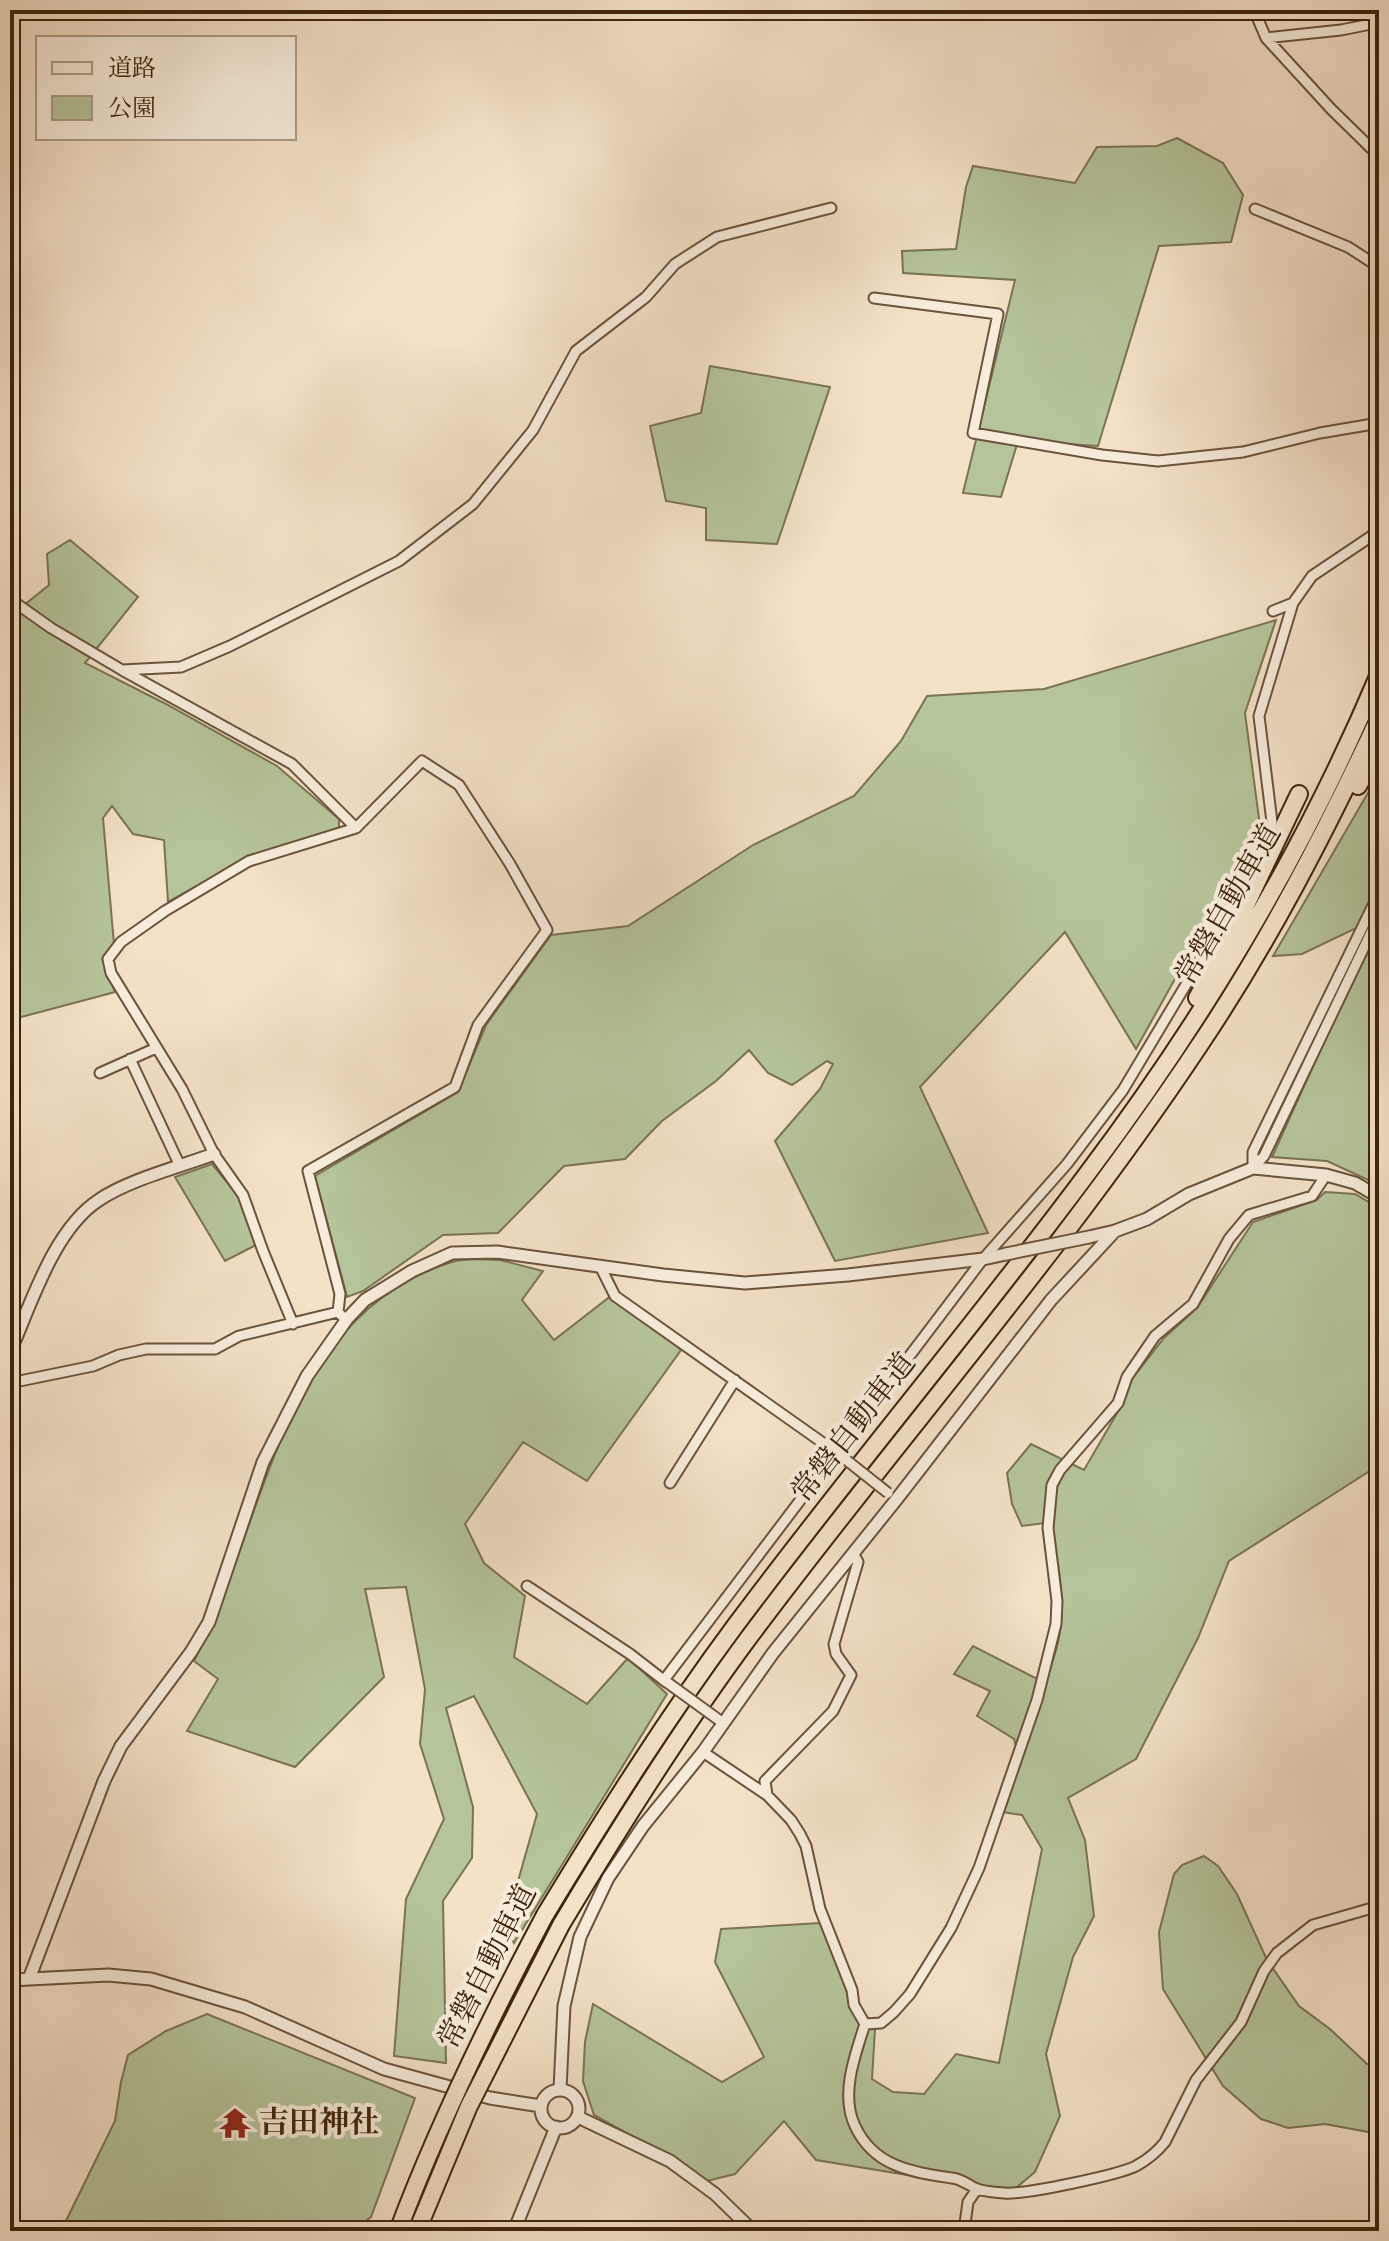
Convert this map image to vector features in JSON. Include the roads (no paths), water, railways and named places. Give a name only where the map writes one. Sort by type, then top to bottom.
[{"type":"highway","name":"常磐自動車道","points":[[398,2231],[450,2104],[493,2014],[545,1915],[649,1749],[735,1626],[1059,1211],[1147,1091],[1220,980],[1290,859],[1339,763],[1379,674]]},
{"type":"highway","name":"常磐自動車道","points":[[417,2231],[469,2106],[561,1925],[619,1827],[734,1659],[1017,1297],[1162,1101],[1236,988],[1307,865],[1379,718]]},
{"type":"highway","points":[[1307,865],[1379,749]]},
{"type":"highway","points":[[1147,1091],[1235,928],[1299,794]]},
{"type":"street","points":[[1254,10],[1266,38],[1379,156]]},
{"type":"street","points":[[1266,38],[1376,23],[1379,14]]},
{"type":"street","points":[[122,670],[181,667],[230,646],[399,561],[473,504],[533,430],[576,351],[646,297],[675,264],[717,237],[831,208]]},
{"type":"street","points":[[1255,209],[1348,247],[1379,267]]},
{"type":"street","points":[[874,298],[998,314],[973,433],[1102,455],[1158,461],[1243,452],[1320,433],[1379,423]]},
{"type":"street","points":[[666,1682],[983,1259],[1067,1164],[1123,1090],[1212,941],[1267,839],[1273,810],[1259,716],[1293,603],[1312,576],[1379,531]]},
{"type":"street","points":[[10,599],[51,628],[122,670],[292,764],[356,828]]},
{"type":"street","points":[[1273,611],[1293,603]]},
{"type":"street","points":[[293,1324],[243,1195],[214,1154],[182,1089],[111,973],[108,959],[121,942],[165,911],[249,861],[356,828],[422,761],[459,785],[510,864],[547,930],[478,1025],[455,1087],[308,1171],[340,1294],[342,1316]]},
{"type":"street","points":[[1253,1168],[1253,1152],[1379,893]]},
{"type":"street","points":[[29,1979],[104,1781],[121,1746],[191,1652],[209,1622],[263,1462],[342,1316],[412,1271],[452,1253],[497,1252],[745,1283],[983,1259],[1115,1231],[1147,1219],[1189,1194],[1253,1168],[1264,1156],[1379,916]]},
{"type":"street","points":[[100,1073],[156,1048]]},
{"type":"street","points":[[130,1059],[180,1166]]},
{"type":"street","points":[[10,1352],[58,1244],[82,1212],[100,1198],[118,1190],[214,1154]]},
{"type":"street","points":[[1253,1168],[1326,1175],[1355,1183],[1379,1197]]},
{"type":"street","points":[[865,2024],[881,2023],[910,1994],[951,1928],[979,1868],[1037,1700],[1056,1624],[1057,1601],[1048,1528],[1050,1496],[1056,1477],[1109,1416],[1118,1403],[1127,1377],[1155,1336],[1193,1304],[1229,1239],[1249,1215],[1312,1196],[1326,1175]]},
{"type":"street","points":[[560,2089],[564,2006],[580,1937],[608,1878],[643,1826],[703,1752],[721,1722],[853,1553],[892,1497],[1051,1300],[1115,1231]]},
{"type":"street","points":[[600,1266],[615,1296],[838,1454],[892,1497]]},
{"type":"street","points":[[10,1383],[93,1366],[119,1355],[146,1349],[215,1349],[239,1336],[342,1316]]},
{"type":"street","points":[[670,1483],[735,1380]]},
{"type":"street","points":[[767,1795],[765,1781],[833,1711],[851,1675],[836,1654],[834,1644],[858,1562],[853,1553]]},
{"type":"street","points":[[527,1586],[630,1654],[721,1722]]},
{"type":"street","points":[[703,1752],[767,1795],[791,1820],[806,1846],[820,1909],[848,1977],[854,2005],[865,2024],[848,2088],[853,2124],[863,2141],[879,2157],[895,2166],[913,2173],[956,2178],[977,2189],[1020,2194],[1129,2169],[1157,2151],[1165,2142],[1196,2080],[1241,2022],[1264,1971],[1277,1953],[1313,1925],[1379,1906]]},
{"type":"street","points":[[10,1980],[108,1975],[151,1979],[245,2007],[384,2069],[490,2098],[541,2106]]},
{"type":"street","points":[[560,2089],[571,2092],[578,2101],[578,2117],[571,2125],[556,2127],[543,2117],[541,2106],[545,2096],[560,2089]]},
{"type":"street","points":[[578,2117],[670,2161],[715,2194],[753,2231]]},
{"type":"street","points":[[514,2231],[556,2127]]},
{"type":"street","points":[[964,2231],[968,2202],[977,2189]]},
{"type":"place","name":"吉田神社","points":[[235,2123]]}]
